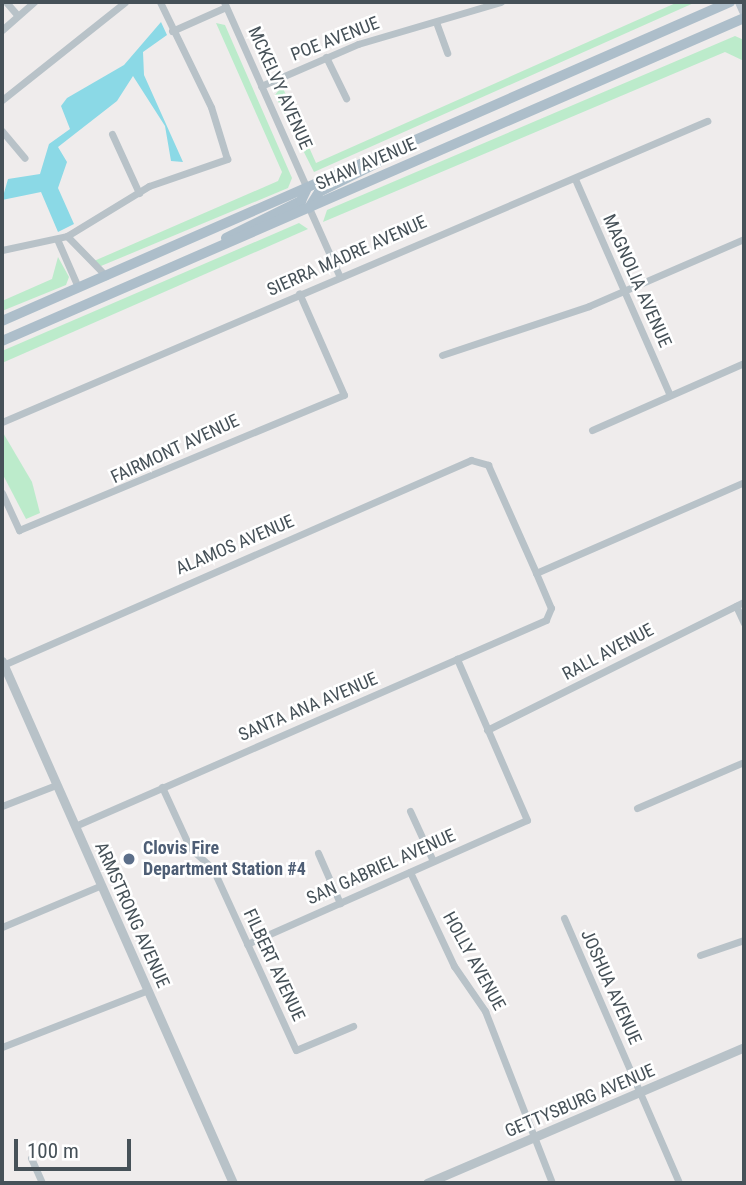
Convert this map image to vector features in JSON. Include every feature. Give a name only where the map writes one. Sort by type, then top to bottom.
[{"type":"main road","name":"SHAW AVENUE","points":[[2,321],[730,2]]},
{"type":"main road","points":[[740,2],[744,11]]},
{"type":"main road","name":"SHAW AVENUE","points":[[2,341],[744,18]]},
{"type":"main road","points":[[309,208],[319,192],[409,143]]},
{"type":"main road","points":[[207,251],[300,201],[307,188]]},
{"type":"street","points":[[6,2],[18,16]]},
{"type":"street","points":[[2,30],[34,2]]},
{"type":"street","points":[[2,100],[125,2]]},
{"type":"street","points":[[2,250],[67,236],[139,193],[230,154],[160,2]]},
{"type":"street","name":"POE AVENUE","points":[[261,86],[326,57],[501,2]]},
{"type":"street","points":[[173,31],[225,4]]},
{"type":"street","name":"MCKELVY AVENUE","points":[[225,4],[307,188]]},
{"type":"street","points":[[436,22],[447,53]]},
{"type":"street","points":[[326,57],[346,98]]},
{"type":"street","name":"SIERRA MADRE AVENUE","points":[[2,422],[339,275],[575,179],[707,121]]},
{"type":"street","points":[[2,131],[25,158]]},
{"type":"street","points":[[112,134],[139,193]]},
{"type":"street","name":"MAGNOLIA AVENUE","points":[[575,179],[670,395]]},
{"type":"street","points":[[309,208],[339,275]]},
{"type":"street","points":[[67,236],[106,276]]},
{"type":"street","points":[[57,239],[78,288]]},
{"type":"street","points":[[442,355],[624,291],[744,239]]},
{"type":"street","name":"FAIRMONT AVENUE","points":[[2,492],[19,530],[344,395],[299,293]]},
{"type":"street","points":[[592,430],[744,363]]},
{"type":"street","name":"ALAMOS AVENUE","points":[[3,663],[206,572],[482,460],[536,573]]},
{"type":"street","points":[[536,573],[744,482]]},
{"type":"street","name":"SANTA ANA AVENUE","points":[[75,826],[457,659],[551,614],[536,573]]},
{"type":"street","points":[[740,604],[744,623]]},
{"type":"street","name":"RALL AVENUE","points":[[487,730],[740,604]]},
{"type":"street","points":[[457,659],[487,730]]},
{"type":"street","name":"ARMSTRONG AVENUE","points":[[3,663],[6,684],[102,885],[233,1183]]},
{"type":"street","name":"SAN GABRIEL AVENUE","points":[[247,944],[527,820],[487,730]]},
{"type":"street","points":[[637,808],[744,762]]},
{"type":"street","points":[[2,806],[56,785]]},
{"type":"street","name":"FILBERT AVENUE","points":[[162,787],[190,848],[213,869],[296,1050],[353,1026]]},
{"type":"street","points":[[411,811],[433,861]]},
{"type":"street","points":[[318,853],[340,903]]},
{"type":"street","name":"HOLLY AVENUE","points":[[410,872],[454,966],[485,1011],[552,1183]]},
{"type":"street","points":[[2,927],[102,885]]},
{"type":"street","name":"JOSHUA AVENUE","points":[[564,919],[679,1183]]},
{"type":"street","points":[[700,956],[744,940]]},
{"type":"street","points":[[2,1047],[148,990]]},
{"type":"street","name":"GETTYSBURG AVENUE","points":[[427,1183],[535,1139],[744,1047]]},
{"type":"street","points":[[31,1158],[43,1183]]},
{"type":"green space","points":[[678,2],[696,2],[314,172],[275,95],[282,86],[316,163]]},
{"type":"green space","points":[[216,23],[225,25],[292,178],[288,188],[101,266],[94,261],[278,181],[282,172]]},
{"type":"green space","points":[[735,36],[744,40],[744,61],[725,52],[323,222],[327,210]]},
{"type":"green space","points":[[299,223],[308,229],[2,363],[2,351]]},
{"type":"green space","points":[[58,257],[69,277],[66,285],[2,311],[2,301],[52,279]]},
{"type":"green space","points":[[2,431],[32,482],[40,513],[26,519],[2,473]]},
{"type":"water","points":[[161,22],[167,35],[143,52],[144,75],[183,162],[171,161],[165,126],[133,76],[117,101],[58,147],[67,162],[58,188],[74,224],[58,232],[41,192],[2,200],[8,179],[40,174],[49,144],[70,129],[61,106],[67,98],[124,65]]},
{"type":"place","name":"Clovis Fire Department Station #4","points":[[129,859]]}]
